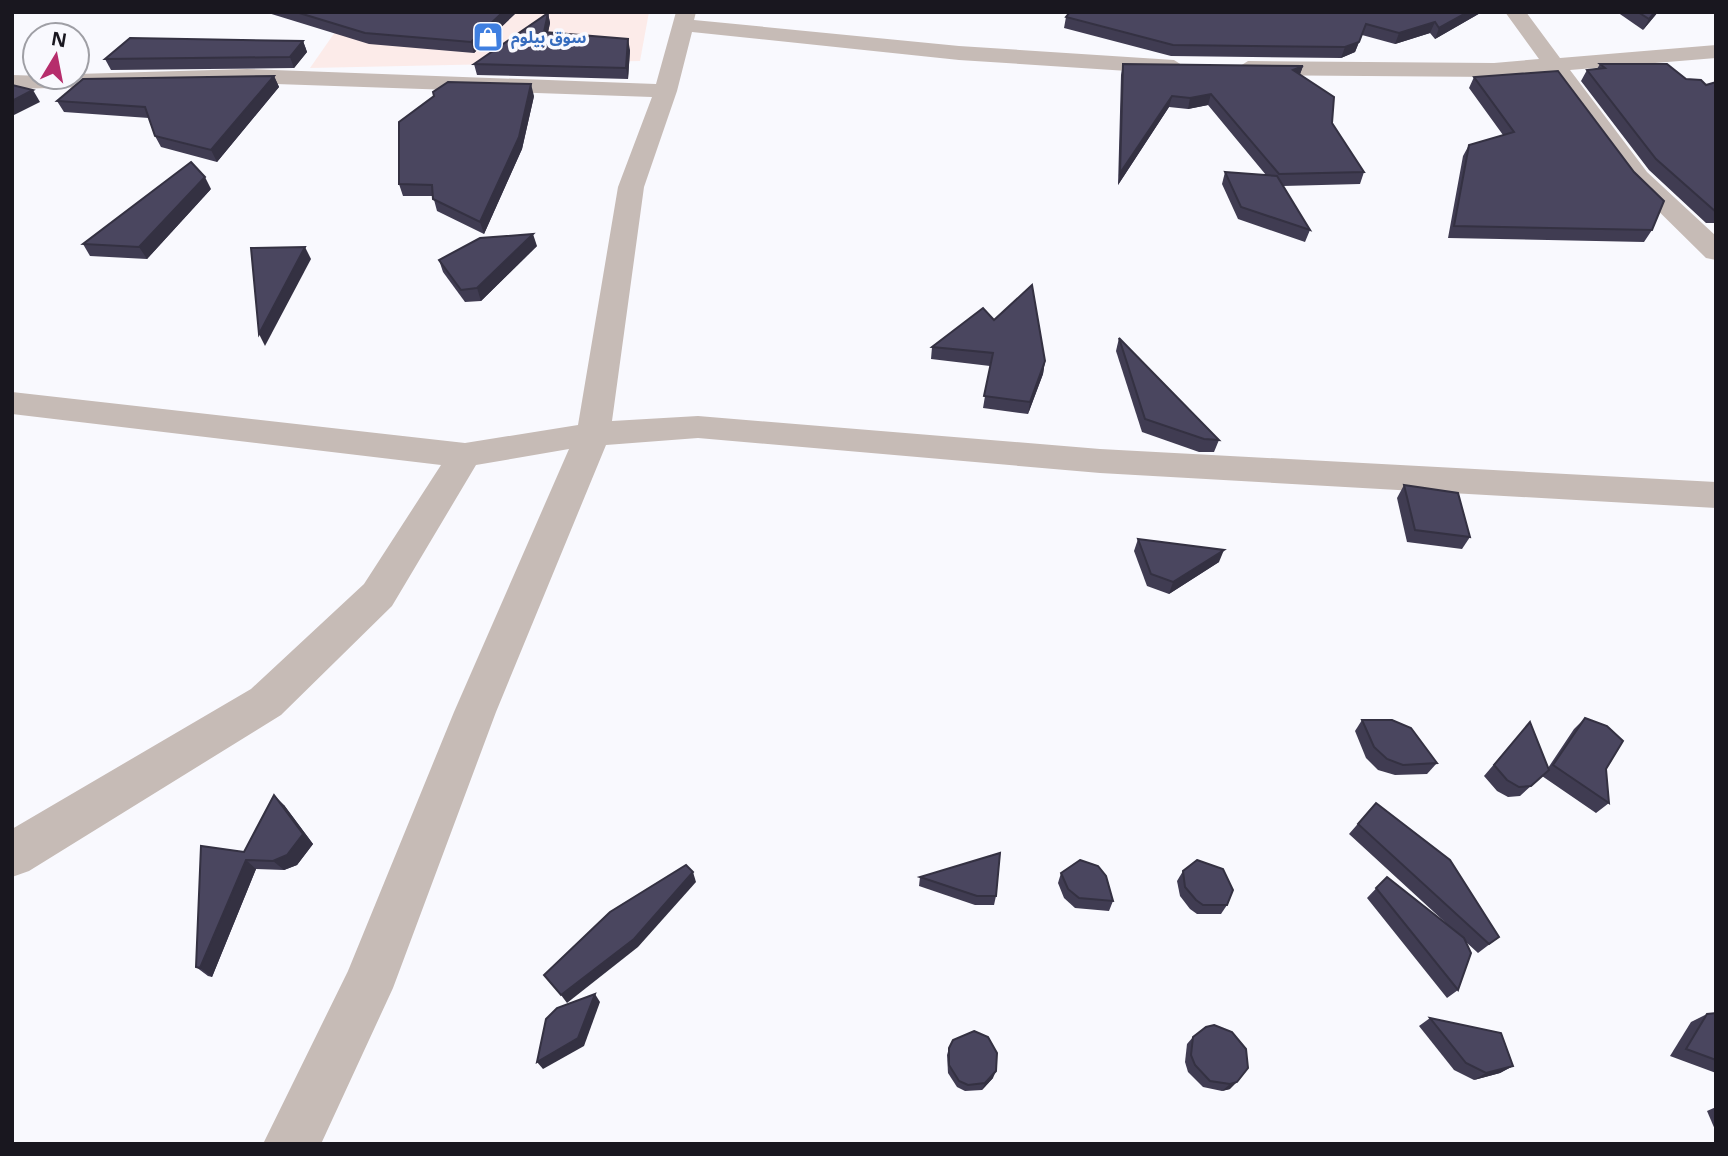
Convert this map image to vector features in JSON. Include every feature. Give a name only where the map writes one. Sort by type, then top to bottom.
[{"type":"street","points":[[1515,12],[1637,177],[1716,252]]},
{"type":"street","points":[[772,34],[809,13]]},
{"type":"street","points":[[291,1144],[367,988],[475,712],[593,434],[631,187],[666,91],[685,19],[772,34],[1040,60],[1191,68]]},
{"type":"street","points":[[1228,68],[1412,72],[1558,67],[1716,51]]},
{"type":"street","points":[[12,82],[247,76],[666,91]]},
{"type":"street","points":[[12,403],[421,453],[465,454],[593,434],[698,427],[1100,461],[1716,495]]},
{"type":"street","points":[[12,855],[266,702],[378,594],[465,454]]},
{"type":"shaded area","name":"سوق بيلوم","points":[[349,12],[649,12],[640,61],[310,68]]},
{"type":"building","points":[[296,12],[503,12],[471,42],[365,33]]},
{"type":"building","points":[[1070,12],[1468,12],[1439,28],[1435,22],[1399,33],[1366,24],[1359,42],[1345,47],[1173,45],[1066,17]]},
{"type":"building","points":[[1638,12],[1655,12],[1649,19]]},
{"type":"building","points":[[548,13],[544,32],[628,39],[626,68],[474,64]]},
{"type":"building","points":[[130,38],[303,41],[290,57],[105,59]]},
{"type":"building","points":[[1123,64],[1303,66],[1293,70],[1334,97],[1332,123],[1364,172],[1279,174],[1211,94],[1190,98],[1172,96],[1120,173]]},
{"type":"building","points":[[1600,64],[1667,64],[1686,79],[1701,80],[1706,85],[1716,82],[1716,212],[1656,159],[1587,70],[1605,68]]},
{"type":"building","points":[[1558,71],[1634,172],[1664,201],[1652,230],[1454,226],[1469,145],[1514,132],[1474,77]]},
{"type":"building","points":[[274,76],[211,150],[155,136],[145,107],[57,101],[69,91],[91,91],[91,79]]},
{"type":"building","points":[[448,82],[531,84],[519,137],[480,222],[433,199],[432,185],[399,184],[399,122]]},
{"type":"building","points":[[12,85],[21,87],[21,91],[31,91],[12,101]]},
{"type":"building","points":[[191,162],[205,177],[139,247],[83,244]]},
{"type":"building","points":[[1225,172],[1277,176],[1310,230],[1241,207]]},
{"type":"building","points":[[533,234],[477,288],[461,290],[439,260],[480,238]]},
{"type":"building","points":[[305,247],[259,334],[251,248]]},
{"type":"building","points":[[1032,285],[1045,361],[1030,402],[984,396],[993,353],[932,347],[983,308],[994,320]]},
{"type":"building","points":[[1119,338],[1219,440],[1204,439],[1145,419]]},
{"type":"building","points":[[1404,485],[1458,493],[1470,537],[1415,530]]},
{"type":"building","points":[[1138,539],[1224,550],[1173,582],[1151,574]]},
{"type":"building","points":[[1585,718],[1607,726],[1623,741],[1606,769],[1609,803],[1553,765]]},
{"type":"building","points":[[1362,720],[1392,720],[1411,728],[1437,763],[1403,765],[1387,759],[1374,747]]},
{"type":"building","points":[[1530,722],[1549,770],[1531,786],[1519,787],[1507,780],[1494,765]]},
{"type":"building","points":[[274,795],[303,834],[287,855],[273,861],[246,860],[200,968],[196,967],[201,846],[244,852]]},
{"type":"building","points":[[1376,803],[1450,860],[1499,937],[1489,944],[1358,824]]},
{"type":"building","points":[[1000,853],[996,896],[977,896],[920,877]]},
{"type":"building","points":[[1080,860],[1098,866],[1106,876],[1113,901],[1079,898],[1068,889],[1061,873]]},
{"type":"building","points":[[1197,860],[1223,869],[1233,890],[1227,905],[1203,905],[1185,887],[1183,871]]},
{"type":"building","points":[[686,865],[693,872],[634,939],[561,995],[544,975],[610,912]]},
{"type":"building","points":[[1387,877],[1464,938],[1471,953],[1458,990],[1376,888]]},
{"type":"building","points":[[595,994],[578,1038],[537,1062],[546,1019],[557,1008]]},
{"type":"building","points":[[1716,1013],[1716,1060],[1686,1049],[1707,1014]]},
{"type":"building","points":[[1430,1018],[1501,1033],[1513,1066],[1486,1073],[1466,1063]]},
{"type":"building","points":[[1214,1025],[1232,1032],[1246,1049],[1248,1068],[1237,1082],[1230,1084],[1210,1081],[1195,1065],[1191,1055],[1193,1037],[1206,1027]]},
{"type":"building","points":[[974,1031],[988,1037],[997,1053],[996,1071],[985,1083],[968,1085],[959,1081],[949,1065],[949,1048],[953,1040]]},
{"type":"place","name":"سوق بيلوم","points":[[488,37]]}]
